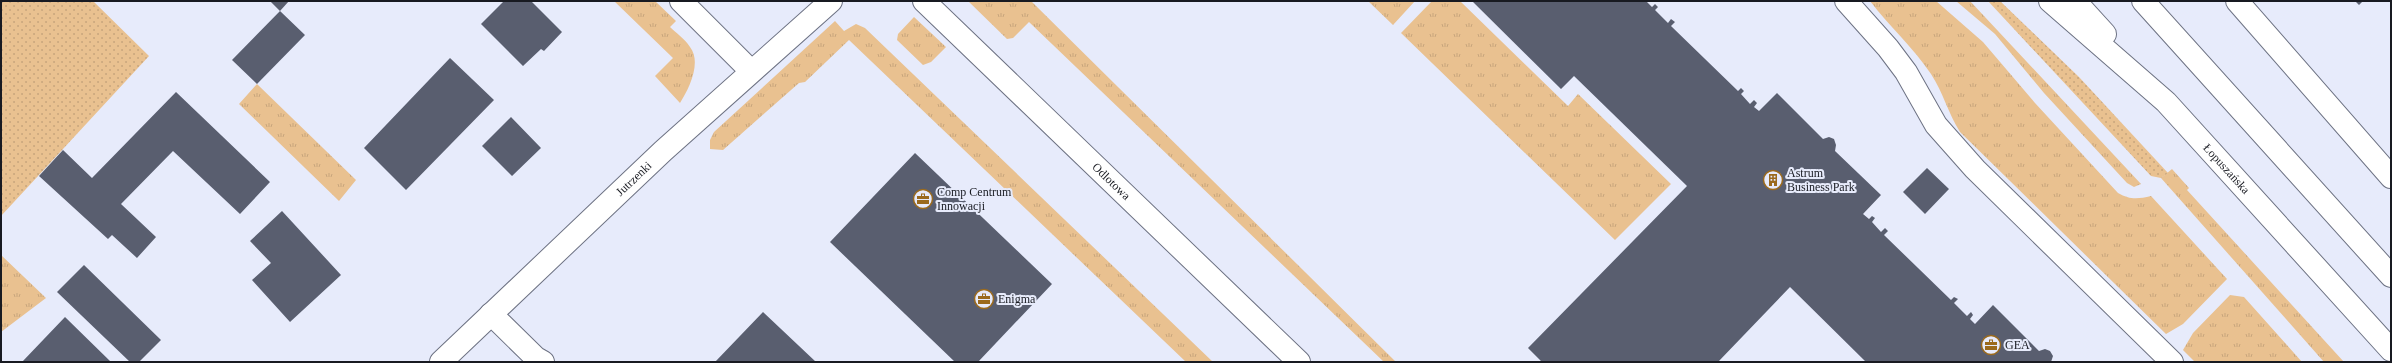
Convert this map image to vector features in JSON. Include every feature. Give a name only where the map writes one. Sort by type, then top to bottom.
[{"type":"street","points":[[681,1],[751,71]]},
{"type":"street","name":"Jutrzenki","points":[[441,362],[751,71],[831,1]]},
{"type":"street","name":"Odlotowa","points":[[924,1],[1298,362]]},
{"type":"street","points":[[1846,1],[1906,72],[1936,125],[1948,139],[1980,174],[2172,362]]},
{"type":"street","name":"Łopuszańska","points":[[2050,1],[2166,102],[2391,350]]},
{"type":"street","points":[[2075,1],[2166,102]]},
{"type":"street","points":[[2143,1],[2391,276]]},
{"type":"street","points":[[2236,1],[2391,177]]},
{"type":"street","points":[[491,314],[536,358],[543,362]]},
{"type":"green space","points":[[1,1],[93,1],[149,56],[1,216]]},
{"type":"green space","points":[[614,1],[655,1],[676,21],[670,27],[688,44],[695,60],[693,75],[680,103],[655,76],[673,58]]},
{"type":"green space","points":[[968,1],[1031,1],[1396,362],[1384,362],[1029,22],[1013,38],[1007,39]]},
{"type":"green space","points":[[1368,1],[1415,1],[1393,25]]},
{"type":"green space","points":[[1432,1],[1460,1],[1568,106],[1578,94],[1671,184],[1615,240],[1401,33]]},
{"type":"green space","points":[[1870,1],[1936,1],[1983,42],[2035,103],[2118,193],[2126,197],[2134,198],[2151,196],[2227,279],[2183,324],[2166,334],[1960,132],[1931,74],[1917,55]]},
{"type":"green space","points":[[1956,1],[1970,1],[2141,184],[2134,187],[2127,183],[2044,93],[1995,34]]},
{"type":"green space","points":[[1988,1],[2000,1],[2079,77],[2168,173],[2161,178],[2151,176]]},
{"type":"green space","points":[[914,17],[946,47],[931,62],[923,65],[897,40],[898,34]]},
{"type":"green space","points":[[835,21],[844,31],[856,24],[865,28],[1213,362],[1186,362],[849,40],[805,82],[799,83],[723,150],[710,149],[710,140],[714,132]]},
{"type":"green space","points":[[257,84],[356,180],[339,201],[239,104]]},
{"type":"green space","points":[[2172,169],[2189,188],[2187,190],[2344,362],[2324,362],[2161,178]]},
{"type":"green space","points":[[1,255],[46,298],[1,332]]},
{"type":"green space","points":[[2230,295],[2244,297],[2302,362],[2195,362],[2183,350],[2193,333]]},
{"type":"building","points":[[270,1],[289,1],[280,11]]},
{"type":"building","points":[[504,1],[531,1],[562,32],[544,51],[541,49],[523,66],[481,24]]},
{"type":"building","name":"Astrum Business Park","points":[[1472,1],[1648,1],[1647,2],[1652,7],[1655,4],[1658,7],[1655,10],[1668,23],[1671,19],[1675,22],[1671,26],[1738,91],[1741,88],[1744,91],[1741,94],[1750,104],[1754,100],[1757,103],[1754,107],[1759,111],[1777,93],[1823,139],[1829,137],[1834,139],[1836,145],[1835,151],[1881,195],[1863,214],[1869,219],[1872,216],[1875,218],[1872,222],[1881,232],[1885,228],[1888,231],[1884,235],[1951,300],[1954,297],[1958,299],[1954,303],[1967,316],[1971,312],[1973,315],[1970,319],[1975,324],[1993,305],[2039,351],[2045,349],[2050,351],[2053,356],[2051,362],[1866,362],[1790,287],[1718,362],[1542,362],[1528,348],[1687,186],[1574,76],[1561,89]]},
{"type":"building","points":[[2355,1],[2363,1],[2359,5]]},
{"type":"building","points":[[280,11],[305,35],[257,84],[232,60]]},
{"type":"building","points":[[450,58],[494,100],[406,190],[364,148]]},
{"type":"building","points":[[176,92],[270,182],[240,214],[173,151],[121,204],[156,237],[137,258],[112,235],[108,239],[39,176],[63,150],[92,178]]},
{"type":"building","points":[[511,117],[541,148],[512,176],[482,146]]},
{"type":"building","points":[[915,153],[1052,284],[978,362],[955,362],[830,242]]},
{"type":"building","points":[[1927,168],[1949,189],[1925,214],[1903,192]]},
{"type":"building","points":[[282,211],[341,275],[290,322],[252,280],[271,263],[250,241]]},
{"type":"building","points":[[84,265],[161,340],[139,362],[130,362],[57,292]]},
{"type":"building","points":[[763,312],[816,362],[715,362]]},
{"type":"building","points":[[65,317],[111,362],[22,362]]},
{"type":"place","name":"Astrum Business Park","points":[[1773,180]]},
{"type":"place","name":"Comp Centrum Innowacji","points":[[923,199]]},
{"type":"place","name":"Enigma","points":[[984,299]]},
{"type":"place","name":"GEA","points":[[1991,345]]}]
